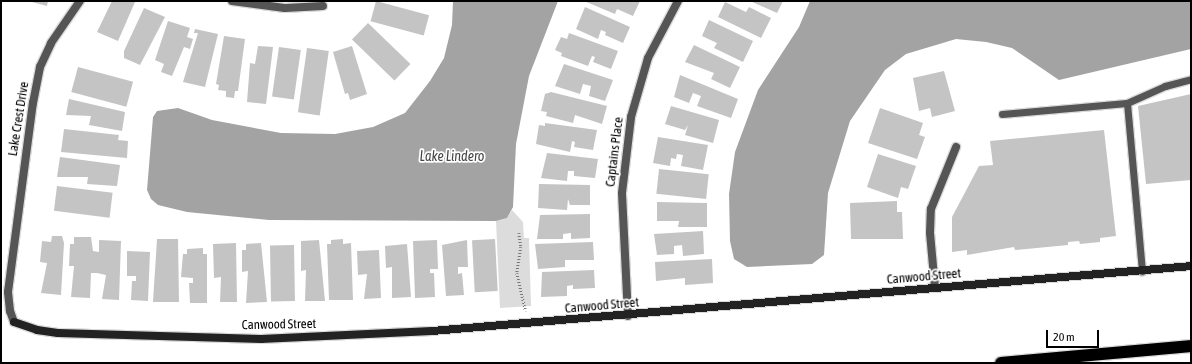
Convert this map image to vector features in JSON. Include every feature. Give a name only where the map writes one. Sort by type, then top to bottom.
[{"type":"highway","points":[[1001,363],[1191,346]]},
{"type":"street","name":"Lake Crest Drive","points":[[14,322],[10,311],[8,292],[37,82],[51,42],[80,1]]},
{"type":"street","points":[[232,1],[285,8],[323,6]]},
{"type":"street","name":"Captains Place","points":[[628,316],[622,194],[631,117],[648,58],[678,1]]},
{"type":"street","points":[[935,288],[930,233],[931,209],[956,147]]},
{"type":"street","name":"Canwood Street","points":[[14,322],[37,330],[58,333],[261,339],[526,324],[628,316],[1191,266]]},
{"type":"lane","points":[[1002,114],[1127,103],[1165,86],[1191,79]]},
{"type":"lane","points":[[1127,103],[1142,271]]},
{"type":"path","points":[[519,233],[521,246],[517,274],[525,300],[526,324]]},
{"type":"shaded area","points":[[512,210],[523,222],[524,238],[529,238],[531,306],[500,308],[496,221],[507,218]]},
{"type":"water","name":"Lake Lindero","points":[[453,1],[558,1],[529,76],[516,144],[513,207],[507,218],[496,221],[269,220],[187,212],[158,205],[151,199],[147,190],[153,117],[157,111],[178,108],[212,120],[281,133],[335,134],[373,127],[405,113],[430,81],[444,58],[452,25]]},
{"type":"water","points":[[810,1],[1191,1],[1191,49],[1059,80],[1012,48],[986,42],[956,39],[906,54],[885,70],[850,121],[828,193],[824,255],[812,264],[747,267],[734,259],[730,241],[729,194],[735,152],[758,90],[799,27]]},
{"type":"building","points":[[28,1],[48,1],[47,6]]},
{"type":"building","points":[[112,1],[135,2],[118,41],[97,32]]},
{"type":"building","points":[[376,1],[429,15],[424,36],[371,21]]},
{"type":"building","points":[[584,1],[640,1],[633,16],[617,9],[615,14]]},
{"type":"building","points":[[750,1],[783,1],[777,13]]},
{"type":"building","points":[[725,2],[746,12],[749,7],[771,18],[761,38],[718,17]]},
{"type":"building","points":[[585,7],[630,27],[623,43],[605,35],[606,32],[601,30],[598,39],[576,29]]},
{"type":"building","points":[[144,8],[165,17],[140,65],[124,58],[124,51]]},
{"type":"building","points":[[709,20],[753,41],[743,62],[714,48],[717,43],[702,36]]},
{"type":"building","points":[[168,21],[190,28],[187,37],[193,39],[190,49],[184,47],[172,76],[161,72],[164,64],[155,60]]},
{"type":"building","points":[[368,23],[410,64],[394,81],[352,40]]},
{"type":"building","points":[[195,29],[218,34],[205,87],[183,82],[198,33],[194,33]]},
{"type":"building","points":[[569,33],[618,51],[611,69],[593,62],[595,57],[592,56],[588,66],[561,56],[562,53],[555,50],[561,37],[567,39]]},
{"type":"building","points":[[224,36],[245,39],[238,91],[235,91],[234,98],[226,97],[226,91],[218,90],[219,85],[216,84]]},
{"type":"building","points":[[694,45],[740,67],[730,88],[711,79],[714,73],[685,62]]},
{"type":"building","points":[[258,46],[273,47],[266,104],[247,102],[250,63],[255,64]]},
{"type":"building","points":[[352,46],[367,94],[350,100],[348,93],[345,94],[333,52]]},
{"type":"building","points":[[279,47],[301,50],[294,100],[272,97]]},
{"type":"building","points":[[307,48],[329,51],[320,115],[298,112]]},
{"type":"building","points":[[564,64],[613,80],[605,101],[589,96],[591,86],[583,84],[580,94],[555,86]]},
{"type":"building","points":[[78,67],[133,82],[126,107],[71,92]]},
{"type":"building","points":[[944,71],[955,111],[932,117],[930,108],[919,111],[913,78]]},
{"type":"building","points":[[680,75],[738,99],[731,118],[697,106],[701,96],[693,93],[689,103],[674,97]]},
{"type":"building","points":[[551,92],[607,106],[602,124],[575,115],[573,123],[546,116],[547,112],[541,111],[545,94]]},
{"type":"building","points":[[1191,94],[1191,180],[1146,184],[1138,106]]},
{"type":"building","points":[[69,99],[125,112],[122,131],[89,125],[91,116],[66,115]]},
{"type":"building","points":[[671,106],[719,120],[713,143],[685,135],[688,125],[685,130],[665,124]]},
{"type":"building","points":[[880,108],[923,123],[919,135],[925,137],[917,159],[868,143]]},
{"type":"building","points":[[545,123],[597,130],[593,150],[574,147],[575,142],[572,141],[570,152],[536,144],[539,125],[545,126]]},
{"type":"building","points":[[64,129],[119,135],[118,140],[128,141],[127,158],[61,152]]},
{"type":"building","points":[[1104,130],[1116,236],[1100,238],[1100,242],[1080,244],[1079,241],[1068,242],[1068,245],[1015,250],[1014,247],[967,255],[967,250],[952,252],[952,217],[979,166],[993,165],[990,141]]},
{"type":"building","points":[[658,137],[708,145],[703,170],[681,166],[683,155],[677,154],[676,159],[671,158],[670,166],[653,163]]},
{"type":"building","points":[[547,153],[598,159],[595,178],[574,176],[574,171],[568,171],[567,181],[541,178]]},
{"type":"building","points":[[878,154],[916,166],[908,189],[901,187],[898,198],[867,187]]},
{"type":"building","points":[[60,157],[120,165],[117,186],[87,184],[88,177],[57,177]]},
{"type":"building","points":[[659,169],[709,174],[706,199],[656,194]]},
{"type":"building","points":[[539,184],[590,185],[590,205],[570,205],[568,199],[567,210],[538,208]]},
{"type":"building","points":[[57,186],[113,193],[110,218],[54,211]]},
{"type":"building","points":[[897,201],[897,212],[902,212],[903,239],[851,239],[850,203]]},
{"type":"building","points":[[657,202],[707,203],[707,227],[678,227],[679,221],[657,221]]},
{"type":"building","points":[[590,214],[590,238],[571,239],[571,233],[563,234],[563,239],[537,239],[540,215]]},
{"type":"building","points":[[703,231],[704,254],[683,256],[682,245],[674,246],[674,254],[657,255],[654,234]]},
{"type":"building","points":[[52,236],[62,236],[64,243],[61,295],[41,293],[47,263],[40,262],[42,241],[51,242]]},
{"type":"building","points":[[74,237],[91,237],[93,251],[99,252],[99,240],[121,241],[119,300],[102,299],[106,275],[97,273],[91,273],[90,298],[71,297],[74,266],[69,266],[70,244],[74,244]]},
{"type":"building","points":[[157,239],[178,239],[179,302],[153,302]]},
{"type":"building","points":[[343,239],[343,244],[351,243],[353,300],[329,300],[327,244],[331,244],[331,240]]},
{"type":"building","points":[[495,239],[498,291],[475,292],[472,240]]},
{"type":"building","points":[[319,240],[325,301],[305,301],[306,270],[301,271],[301,241]]},
{"type":"building","points":[[437,240],[438,269],[430,269],[430,273],[434,273],[435,297],[415,298],[413,241]]},
{"type":"building","points":[[467,240],[468,267],[458,267],[458,274],[462,273],[464,295],[446,296],[442,245]]},
{"type":"building","points":[[593,242],[594,260],[565,260],[565,267],[538,269],[535,244]]},
{"type":"building","points":[[236,243],[237,302],[220,302],[221,277],[214,278],[213,244]]},
{"type":"building","points":[[261,243],[267,302],[246,303],[248,271],[242,272],[242,250],[246,250],[246,244]]},
{"type":"building","points":[[407,244],[411,297],[392,298],[392,267],[386,268],[385,246]]},
{"type":"building","points":[[270,245],[294,245],[295,301],[271,301]]},
{"type":"building","points":[[203,248],[203,254],[207,254],[207,303],[190,303],[189,283],[193,283],[193,278],[181,277],[183,254],[187,254],[187,249]]},
{"type":"building","points":[[379,250],[381,298],[364,299],[367,274],[358,275],[357,251]]},
{"type":"building","points":[[127,251],[150,252],[148,301],[131,300],[132,281],[136,281],[136,276],[127,276]]},
{"type":"building","points":[[712,259],[713,283],[685,285],[685,278],[656,281],[655,262]]},
{"type":"building","points":[[594,270],[595,288],[573,289],[573,285],[567,286],[567,296],[541,297],[542,272]]}]
